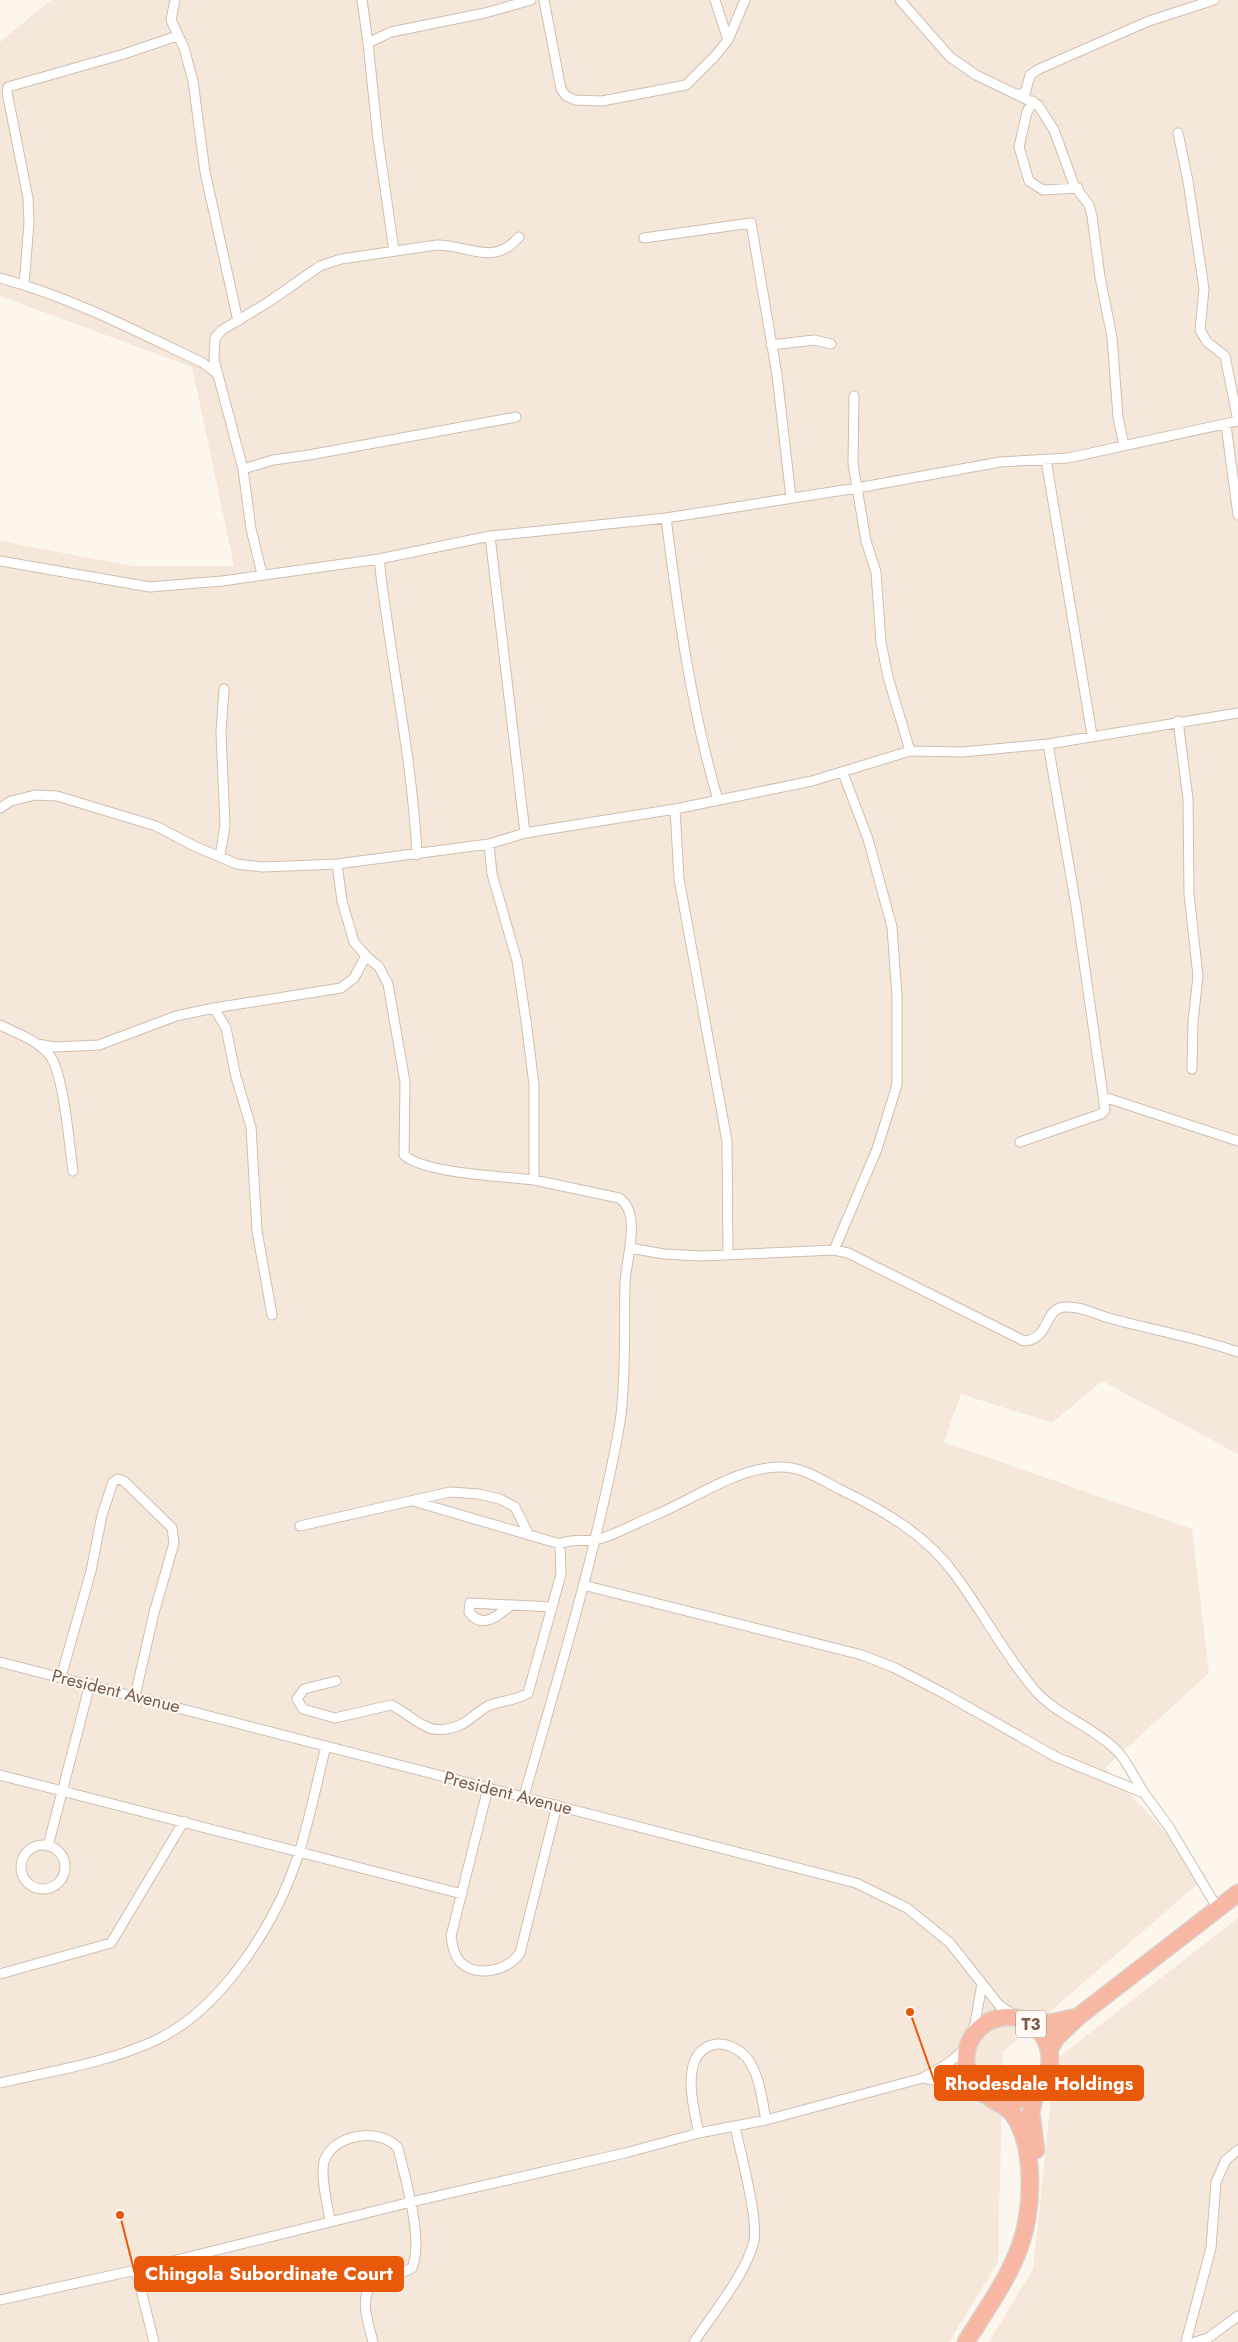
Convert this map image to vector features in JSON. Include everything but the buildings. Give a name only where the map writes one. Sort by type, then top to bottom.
[{"type":"highway","name":"T3","points":[[977,2342],[1019,2273],[1030,2248],[1036,2222],[1038,2168],[1031,2112],[1036,2091],[1048,2072],[1049,2050],[1056,2038],[1079,2016],[1238,1893]]},
{"type":"highway","name":"T3","points":[[970,2041],[982,2025],[993,2019],[1006,2017],[1049,2023],[1079,2016]]},
{"type":"highway","name":"T3","points":[[1023,2020],[1037,2029],[1049,2050]]},
{"type":"highway","points":[[966,2342],[1010,2269],[1021,2245],[1027,2220],[1029,2183],[1024,2138],[1011,2112],[974,2085],[968,2073],[965,2061],[970,2041]]},
{"type":"highway","points":[[987,2096],[1002,2101],[1014,2101],[1026,2098],[1036,2091]]},
{"type":"street","points":[[175,0],[171,20],[184,48],[193,81],[205,172],[238,321]]},
{"type":"street","points":[[362,0],[375,120],[394,251]]},
{"type":"street","points":[[368,43],[391,32],[485,13],[531,0]]},
{"type":"street","points":[[544,0],[560,89],[566,96],[575,100],[602,101],[686,85],[728,40],[745,0]]},
{"type":"street","points":[[715,0],[728,40]]},
{"type":"street","points":[[900,0],[938,45],[963,67],[1033,101],[1043,109],[1054,130],[1077,188],[1089,205],[1092,216],[1099,268],[1112,337],[1118,417],[1124,446]]},
{"type":"street","points":[[1016,94],[1025,94],[1030,75],[1039,69],[1149,21],[1214,0]]},
{"type":"street","points":[[24,285],[29,223],[28,198],[7,92],[8,87],[12,84],[124,54],[177,36]]},
{"type":"street","points":[[1033,101],[1027,112],[1019,147],[1023,166],[1029,180],[1042,190],[1077,188]]},
{"type":"street","points":[[0,561],[150,587],[222,582],[262,574],[379,559],[490,536],[666,518],[857,488],[1000,462],[1046,460],[1124,446],[1238,421],[1225,356],[1207,342],[1200,330],[1204,289],[1188,181],[1178,133]]},
{"type":"street","points":[[644,238],[751,223],[771,345],[791,498]]},
{"type":"street","points":[[262,574],[251,530],[243,469],[216,373],[213,350],[216,338],[222,330],[320,266],[341,259],[448,245],[477,253],[491,253],[505,250],[519,237]]},
{"type":"street","points":[[0,278],[24,285],[151,338],[203,363],[216,373]]},
{"type":"street","points":[[771,345],[814,340],[831,344]]},
{"type":"street","points":[[854,396],[852,446],[866,540],[876,572],[881,642],[888,677],[910,751]]},
{"type":"street","points":[[243,469],[272,460],[516,417]]},
{"type":"street","points":[[1226,425],[1238,515]]},
{"type":"street","points":[[1046,460],[1092,735]]},
{"type":"street","points":[[666,518],[695,705],[704,752],[718,800]]},
{"type":"street","points":[[490,536],[525,833]]},
{"type":"street","points":[[379,559],[387,630],[408,750],[417,855]]},
{"type":"street","points":[[220,857],[225,825],[221,732],[224,689]]},
{"type":"street","points":[[0,808],[11,801],[36,796],[57,796],[156,826],[237,864],[263,867],[337,864],[417,855],[489,844],[525,833],[675,809],[842,773],[910,751],[963,752],[1048,744],[1092,735],[1238,713]]},
{"type":"street","points":[[1178,721],[1188,799],[1189,894],[1198,976],[1193,1022],[1192,1069]]},
{"type":"street","points":[[1020,1142],[1101,1114],[1105,1110],[1076,906],[1048,744]]},
{"type":"street","points":[[834,1250],[877,1149],[896,1085],[897,997],[892,927],[868,839],[842,773]]},
{"type":"street","points":[[675,809],[680,888],[727,1142],[728,1255]]},
{"type":"street","points":[[489,844],[492,874],[517,961],[526,1021],[534,1085],[534,1180]]},
{"type":"street","points":[[337,864],[347,921],[354,942],[366,956],[379,966],[388,984],[405,1082],[404,1155],[408,1159],[440,1169],[534,1180],[619,1198],[626,1202],[631,1213],[630,1248],[625,1281],[626,1364],[620,1417],[606,1494],[584,1585],[524,1796]]},
{"type":"street","points":[[37,1044],[55,1047],[100,1045],[176,1016],[214,1008],[341,988],[354,978],[366,956]]},
{"type":"street","points":[[214,1008],[226,1028],[236,1077],[251,1127],[257,1231],[272,1315]]},
{"type":"street","points":[[0,1025],[37,1044],[49,1053],[57,1068],[73,1171]]},
{"type":"street","points":[[1104,1097],[1238,1141]]},
{"type":"street","points":[[630,1248],[664,1254],[728,1255],[834,1250],[848,1253],[1024,1340],[1033,1340],[1039,1336],[1056,1309],[1072,1307],[1238,1352]]},
{"type":"street","points":[[413,1500],[560,1544],[574,1540],[595,1540],[673,1508],[725,1482],[750,1473],[779,1467],[796,1468],[868,1502],[898,1521],[932,1549],[956,1575],[1034,1690],[1056,1709],[1116,1749],[1144,1793],[1169,1827],[1218,1909]]},
{"type":"street","points":[[61,1677],[92,1571],[102,1515],[114,1482],[118,1479],[124,1481],[162,1516],[172,1528],[174,1543],[154,1613],[135,1696]]},
{"type":"street","points":[[300,1526],[450,1492],[479,1494],[500,1499],[515,1507],[528,1533]]},
{"type":"street","points":[[336,1681],[304,1689],[298,1699],[304,1709],[335,1718],[391,1705],[406,1712],[420,1726],[437,1732],[461,1725],[487,1706],[521,1698],[528,1693],[561,1574],[560,1544]]},
{"type":"street","points":[[584,1585],[862,1655],[895,1668],[945,1694],[1056,1756],[1144,1793]]},
{"type":"street","points":[[511,1605],[552,1606]]},
{"type":"street","name":"President Avenue","points":[[0,1662],[524,1796],[856,1884],[907,1908],[950,1943],[999,2005],[1023,2020]]},
{"type":"street","points":[[48,1846],[90,1684]]},
{"type":"street","points":[[0,2083],[114,2056],[154,2041],[184,2024],[210,2000],[244,1962],[265,1927],[298,1853],[326,1746]]},
{"type":"street","points":[[0,1775],[462,1894]]},
{"type":"street","points":[[488,1788],[451,1936],[457,1958],[465,1965],[490,1971],[510,1964],[523,1946],[557,1805]]},
{"type":"street","points":[[0,1974],[111,1943],[184,1821]]},
{"type":"street","points":[[48,1846],[61,1856],[64,1873],[54,1886],[37,1888],[24,1879],[21,1862],[32,1848],[48,1846]]},
{"type":"street","points":[[0,2300],[136,2270],[330,2221],[625,2153],[699,2133],[766,2120],[923,2078],[947,2064],[970,2041],[982,1984]]},
{"type":"street","points":[[699,2133],[690,2095],[692,2071],[699,2053],[710,2045],[724,2043],[736,2049],[747,2058],[758,2080],[766,2120]]},
{"type":"street","points":[[923,2078],[965,2086],[987,2096]]},
{"type":"street","points":[[694,2342],[747,2260],[754,2238],[752,2209],[735,2126]]},
{"type":"street","points":[[330,2221],[323,2169],[324,2160],[338,2144],[348,2139],[377,2136],[394,2143],[398,2148],[411,2202],[416,2251],[412,2268],[376,2282],[371,2286],[365,2298],[373,2342]]},
{"type":"street","points":[[1186,2342],[1211,2248],[1216,2182],[1226,2160],[1238,2150]]},
{"type":"street","points":[[136,2270],[154,2342]]},
{"type":"street","points":[[1195,2342],[1208,2338],[1238,2316]]},
{"type":"shaded area","points":[[51,0],[1238,0],[1238,1454],[1102,1381],[1052,1423],[961,1394],[944,1442],[1192,1529],[1209,1673],[1105,1768],[1207,1876],[1003,2052],[998,2262],[949,2342],[0,2342],[0,541],[131,566],[234,566],[192,367],[0,296],[0,42]]},
{"type":"shaded area","points":[[1238,1918],[1238,2342],[989,2342],[1033,2269],[1055,2060]]},
{"type":"place","name":"Rhodesdale Holdings","points":[[910,2012]]},
{"type":"place","name":"Chingola Subordinate Court","points":[[120,2215]]}]
